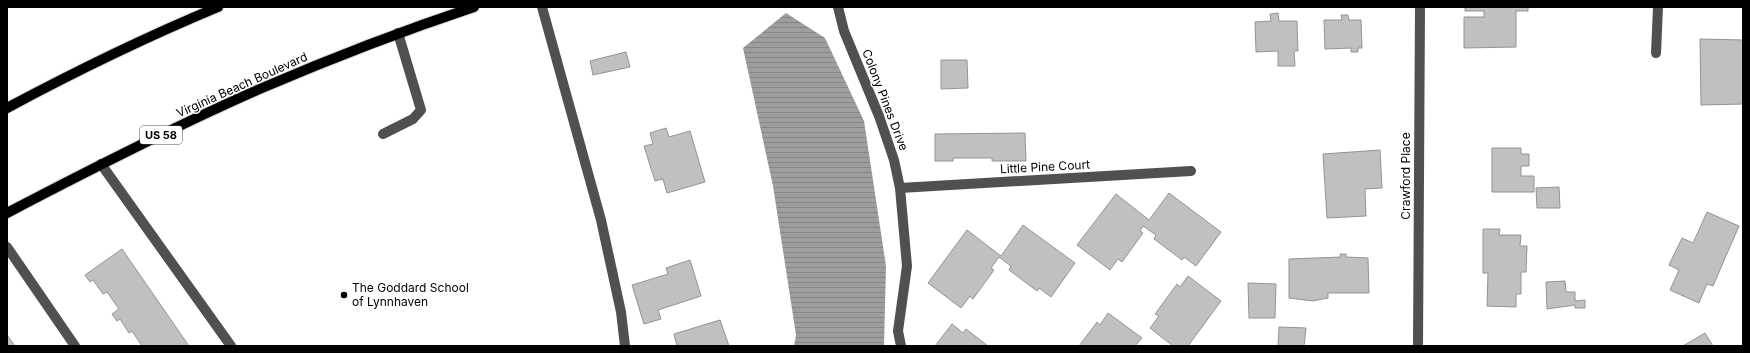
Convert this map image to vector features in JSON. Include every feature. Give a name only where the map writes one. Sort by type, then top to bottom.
[{"type":"main road","points":[[7,108],[66,76],[172,26],[218,7]]},
{"type":"main road","name":"Virginia Beach Boulevard","points":[[7,213],[101,164],[262,88],[398,33],[474,7]]},
{"type":"street","points":[[542,7],[601,220],[621,312],[625,346]]},
{"type":"street","name":"Colony Pines Drive","points":[[838,7],[844,31],[880,116],[894,160],[900,188],[907,266],[898,331],[901,346]]},
{"type":"street","name":"Crawford Place","points":[[1418,346],[1420,7]]},
{"type":"street","points":[[1656,53],[1658,7]]},
{"type":"street","points":[[383,134],[413,119],[421,110],[398,33]]},
{"type":"street","points":[[101,164],[231,346]]},
{"type":"street","name":"Little Pine Court","points":[[900,188],[1191,171]]},
{"type":"street","points":[[7,247],[75,346]]},
{"type":"shaded area","points":[[786,13],[825,38],[864,121],[886,266],[884,346],[794,346],[796,335],[773,186],[743,48]]},
{"type":"building","points":[[1465,7],[1528,7],[1528,11],[1516,11],[1516,47],[1464,48],[1464,17],[1484,17],[1484,11],[1465,11]]},
{"type":"building","points":[[1278,13],[1279,21],[1297,21],[1298,51],[1294,51],[1295,66],[1278,66],[1278,51],[1256,52],[1255,22],[1271,21],[1270,14]]},
{"type":"building","points":[[1341,15],[1348,15],[1349,20],[1361,20],[1362,48],[1358,48],[1358,52],[1351,52],[1351,48],[1325,49],[1324,20],[1342,20]]},
{"type":"building","points":[[1700,39],[1743,40],[1743,104],[1701,105]]},
{"type":"building","points":[[626,52],[630,67],[593,75],[590,61]]},
{"type":"building","points":[[941,60],[967,60],[968,88],[941,89]]},
{"type":"building","points":[[666,128],[669,137],[690,131],[705,182],[667,193],[663,179],[655,181],[644,146],[653,144],[650,133]]},
{"type":"building","points":[[1025,133],[1026,161],[992,161],[992,158],[953,158],[953,161],[935,161],[935,134]]},
{"type":"building","points":[[1492,148],[1521,148],[1521,154],[1529,154],[1529,166],[1521,166],[1521,176],[1534,176],[1534,192],[1492,192]]},
{"type":"building","points":[[1380,150],[1382,188],[1365,189],[1366,216],[1327,218],[1323,154]]},
{"type":"building","points":[[1559,187],[1560,208],[1537,208],[1536,188]]},
{"type":"building","points":[[1169,193],[1221,232],[1196,266],[1184,257],[1182,260],[1154,239],[1156,235],[1143,226],[1140,231],[1143,233],[1122,262],[1118,259],[1110,270],[1077,245],[1116,194],[1149,220]]},
{"type":"building","points":[[1707,212],[1739,226],[1713,286],[1707,284],[1699,303],[1670,290],[1679,270],[1669,265],[1682,238],[1693,243]]},
{"type":"building","points":[[1023,225],[1075,263],[1051,297],[1039,288],[1037,291],[1009,270],[1011,266],[999,257],[991,268],[994,270],[973,299],[970,296],[961,308],[928,283],[967,230],[1001,256]]},
{"type":"building","points":[[1483,229],[1500,229],[1499,235],[1521,235],[1520,246],[1527,246],[1526,272],[1521,272],[1521,294],[1516,294],[1516,307],[1487,306],[1488,273],[1483,273]]},
{"type":"building","points":[[122,249],[189,346],[142,346],[132,331],[129,333],[120,319],[117,321],[112,314],[119,309],[107,292],[103,294],[93,280],[90,282],[85,275]]},
{"type":"building","points":[[1340,254],[1346,254],[1346,257],[1368,258],[1369,293],[1328,293],[1328,298],[1313,301],[1289,298],[1289,259],[1341,257]]},
{"type":"building","points":[[690,260],[701,296],[658,310],[661,319],[644,324],[632,285],[668,274],[666,268]]},
{"type":"building","points":[[1188,276],[1221,301],[1188,346],[1173,346],[1150,328],[1159,316],[1155,314],[1177,284],[1180,287]]},
{"type":"building","points":[[1565,281],[1566,292],[1575,292],[1575,301],[1585,300],[1585,308],[1575,308],[1575,305],[1547,309],[1546,282]]},
{"type":"building","points":[[1248,283],[1276,284],[1275,318],[1249,318]]},
{"type":"building","points":[[1108,313],[1142,338],[1135,346],[1079,346],[1097,322],[1100,325]]},
{"type":"building","points":[[720,320],[729,346],[677,346],[674,334]]},
{"type":"building","points":[[952,324],[963,333],[966,329],[988,346],[935,346]]},
{"type":"building","points":[[1279,327],[1306,328],[1304,346],[1278,346]]},
{"type":"building","points":[[1705,333],[1713,346],[1683,346]]},
{"type":"building","points":[[7,335],[15,346],[7,346]]},
{"type":"place","name":"The Goddard School of Lynnhaven","points":[[344,295]]}]
